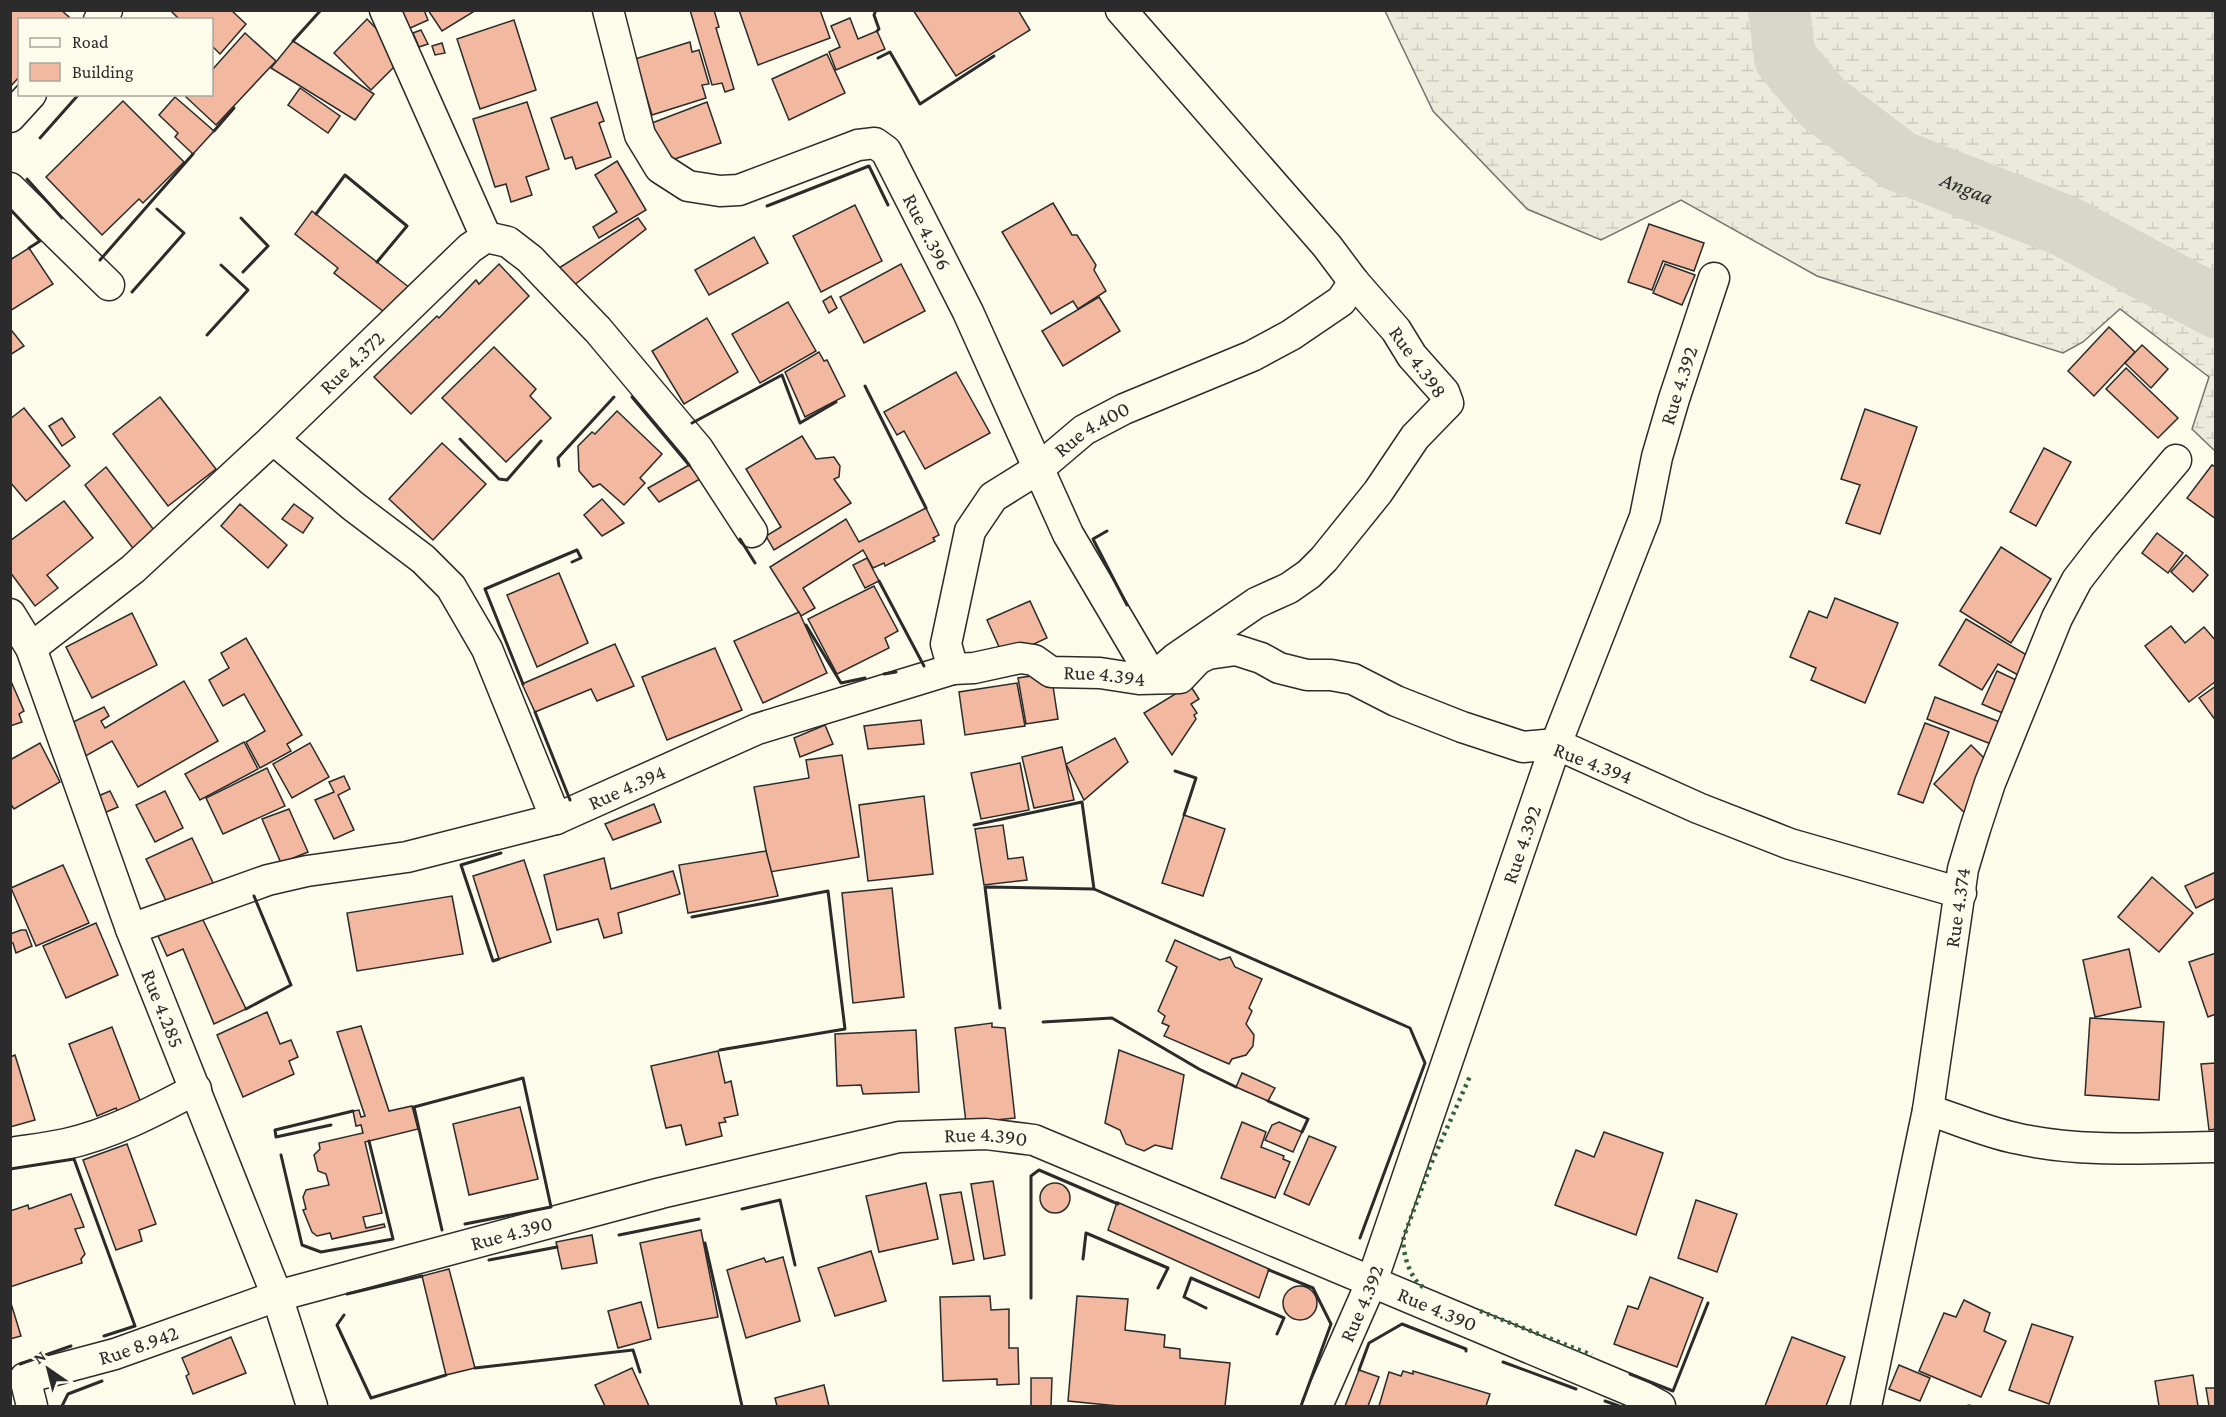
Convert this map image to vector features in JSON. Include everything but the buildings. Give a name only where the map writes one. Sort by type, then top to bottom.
[{"type":"street","points":[[385,10],[486,237],[508,242],[530,259],[598,330],[698,449],[752,532]]},
{"type":"street","name":"Rue 4.396","points":[[608,10],[640,135],[660,168],[688,186],[720,191],[739,190],[858,145],[874,143],[886,151],[968,312],[1068,534],[1153,678]]},
{"type":"street","name":"Rue 4.398","points":[[1120,10],[1282,194],[1396,330],[1412,356],[1444,392],[1448,403],[1415,437],[1378,492],[1324,559],[1309,574],[1289,588],[1256,603],[1176,658],[1153,678]]},
{"type":"street","points":[[10,117],[29,96]]},
{"type":"street","points":[[10,188],[109,285]]},
{"type":"street","name":"Rue 4.372","points":[[31,648],[133,569],[273,439],[470,248],[486,237]]},
{"type":"street","name":"Rue 4.392","points":[[1317,1407],[1372,1281],[1556,744],[1645,517],[1657,458],[1674,399],[1714,278]]},
{"type":"street","name":"Rue 4.400","points":[[953,669],[946,644],[970,531],[993,497],[1038,469],[1084,430],[1104,419],[1252,356],[1291,335],[1341,301],[1354,282]]},
{"type":"street","points":[[273,439],[353,506],[423,559],[451,587],[486,649],[556,819]]},
{"type":"street","name":"Rue 4.374","points":[[1866,1407],[1928,1110],[1964,869],[1990,783],[2057,618],[2077,580],[2176,460]]},
{"type":"street","name":"Rue 4.285","points":[[10,614],[31,648],[131,929],[277,1296],[312,1407]]},
{"type":"street","name":"Rue 4.394","points":[[131,929],[268,880],[307,871],[407,857],[556,819],[757,729],[953,669],[974,668],[1020,658],[1035,660],[1051,672],[1100,673],[1139,679],[1180,678],[1198,659],[1208,654],[1236,650],[1261,658],[1279,668],[1307,675],[1331,675],[1353,679],[1396,701],[1462,727],[1523,747],[1556,744],[1698,808],[1790,844],[1960,893]]},
{"type":"street","points":[[10,1153],[68,1143],[110,1130],[163,1107],[196,1089]]},
{"type":"street","points":[[1928,1110],[2014,1138],[2046,1144],[2094,1148],[2216,1147]]},
{"type":"street","name":"Rue 4.390","points":[[277,1296],[662,1193],[899,1137],[986,1134],[1034,1140],[1632,1391],[1660,1407]]},
{"type":"street","name":"Rue 8.942","points":[[33,1407],[18,1378],[115,1354],[277,1296]]},
{"type":"green space","points":[[1385,11],[2215,11],[2215,451],[2192,429],[2209,377],[2120,309],[2083,342],[2063,353],[1817,276],[1681,200],[1601,240],[1527,209],[1433,111]]},
{"type":"waterway","name":"Angaa","points":[[1779,10],[1785,58],[1823,103],[1899,161],[2065,226],[2216,307]]},
{"type":"hedge","points":[[1423,1287],[1414,1278],[1408,1264],[1404,1249],[1404,1236],[1431,1164],[1471,1074]]},
{"type":"hedge","points":[[1480,1311],[1592,1355]]},
{"type":"wall","points":[[293,41],[321,10]]},
{"type":"wall","points":[[876,10],[874,15],[879,29],[877,31]]},
{"type":"wall","points":[[878,58],[890,52],[920,104],[994,56]]},
{"type":"wall","points":[[40,138],[77,96]]},
{"type":"wall","points":[[214,131],[234,108]]},
{"type":"wall","points":[[100,260],[193,154]]},
{"type":"wall","points":[[767,206],[869,166],[888,205]]},
{"type":"wall","points":[[316,214],[345,175],[407,226],[377,262]]},
{"type":"wall","points":[[27,179],[62,218]]},
{"type":"wall","points":[[10,209],[40,241],[29,248]]},
{"type":"wall","points":[[132,292],[184,233],[157,209]]},
{"type":"wall","points":[[241,218],[268,246],[243,272]]},
{"type":"wall","points":[[207,335],[248,290],[221,265]]},
{"type":"wall","points":[[692,423],[782,375],[800,423],[836,402]]},
{"type":"wall","points":[[865,386],[926,508]]},
{"type":"wall","points":[[559,466],[558,458],[614,397]]},
{"type":"wall","points":[[632,397],[689,465]]},
{"type":"wall","points":[[460,439],[499,479],[507,480],[541,441]]},
{"type":"wall","points":[[1107,531],[1093,539],[1127,605]]},
{"type":"wall","points":[[740,539],[755,563]]},
{"type":"wall","points":[[523,684],[485,589],[577,550],[581,558],[572,562]]},
{"type":"wall","points":[[879,581],[924,666]]},
{"type":"wall","points":[[806,625],[841,683],[865,678]]},
{"type":"wall","points":[[884,674],[896,672]]},
{"type":"wall","points":[[535,712],[570,800]]},
{"type":"wall","points":[[1175,771],[1196,778],[1184,815]]},
{"type":"wall","points":[[974,825],[1082,802],[1094,889]]},
{"type":"wall","points":[[499,959],[493,961],[461,865],[501,853]]},
{"type":"wall","points":[[1000,1008],[985,887],[1094,889],[1410,1028],[1425,1063],[1360,1238]]},
{"type":"wall","points":[[692,917],[828,891],[845,1029],[720,1050]]},
{"type":"wall","points":[[246,1009],[291,985],[254,896]]},
{"type":"wall","points":[[1043,1022],[1112,1018],[1199,1069],[1236,1087]]},
{"type":"wall","points":[[442,1230],[414,1107],[523,1078],[551,1207],[465,1224]]},
{"type":"wall","points":[[1268,1101],[1308,1119],[1302,1132]]},
{"type":"wall","points":[[331,1125],[276,1137],[275,1130],[353,1111]]},
{"type":"wall","points":[[281,1155],[302,1245],[321,1252],[393,1239],[369,1141]]},
{"type":"wall","points":[[10,1169],[74,1159],[135,1326],[104,1336]]},
{"type":"wall","points":[[1031,1298],[1031,1176],[1039,1170],[1118,1204]]},
{"type":"wall","points":[[742,1209],[780,1200],[795,1265]]},
{"type":"wall","points":[[619,1235],[699,1219]]},
{"type":"wall","points":[[1083,1259],[1086,1233],[1168,1268],[1158,1288]]},
{"type":"wall","points":[[705,1243],[742,1406]]},
{"type":"wall","points":[[489,1260],[557,1247]]},
{"type":"wall","points":[[1269,1270],[1313,1288],[1331,1324],[1301,1406]]},
{"type":"wall","points":[[347,1294],[422,1276]]},
{"type":"wall","points":[[1206,1308],[1184,1297],[1191,1278],[1284,1318],[1277,1334]]},
{"type":"wall","points":[[1630,1374],[1673,1391],[1708,1303]]},
{"type":"wall","points":[[344,1315],[337,1325],[371,1398],[446,1375]]},
{"type":"wall","points":[[1359,1370],[1369,1343],[1402,1324],[1466,1349],[1466,1351]]},
{"type":"wall","points":[[20,1364],[71,1346]]},
{"type":"wall","points":[[475,1368],[633,1350],[640,1372]]},
{"type":"wall","points":[[1503,1362],[1576,1389]]},
{"type":"wall","points":[[62,1406],[68,1394],[102,1381]]},
{"type":"wall","points":[[1605,1401],[1619,1406]]}]
